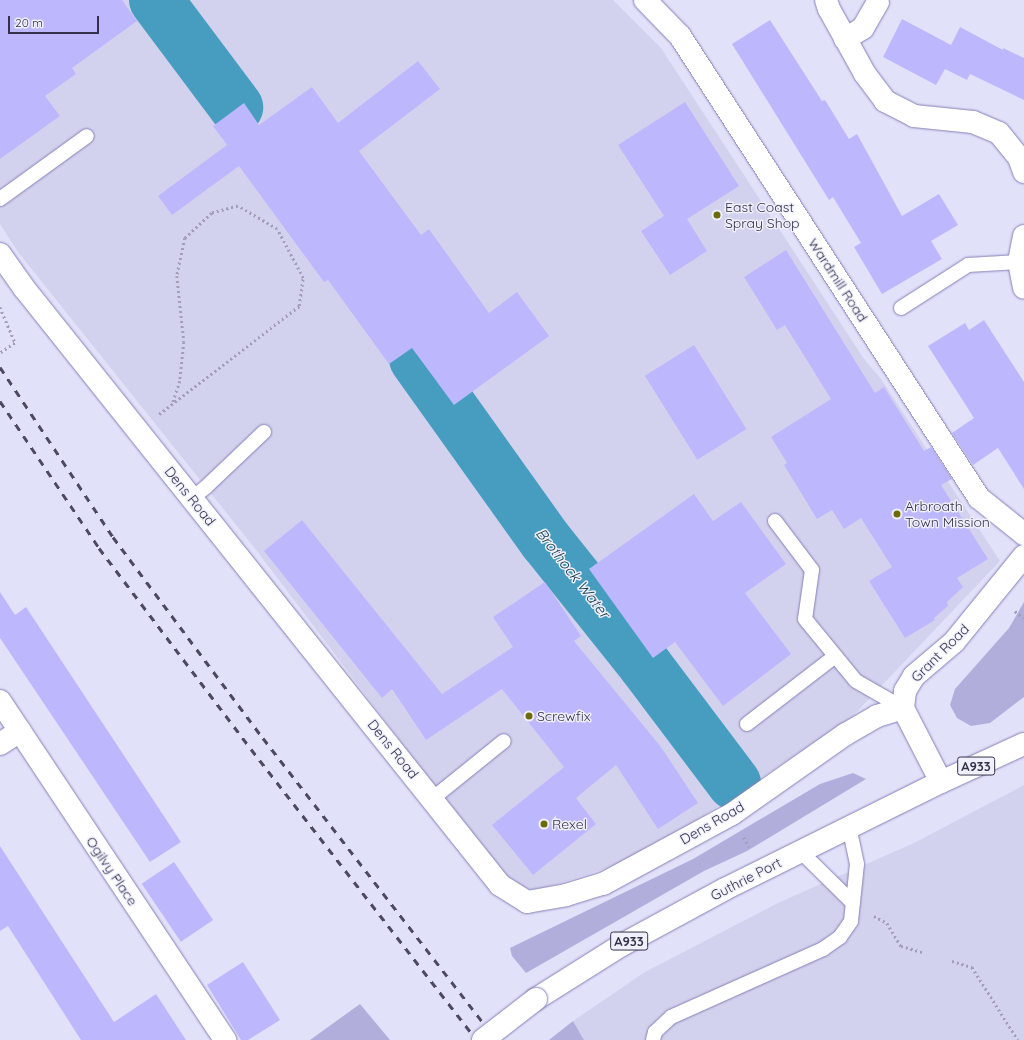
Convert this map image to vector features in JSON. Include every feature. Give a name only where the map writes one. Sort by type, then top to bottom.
[{"type":"street","name":"Wardmill Road","points":[[645,0],[680,36],[979,498],[1024,534]]},
{"type":"street","points":[[826,0],[829,9],[865,74],[886,101],[914,116],[973,122],[999,133],[1019,158],[1024,172]]},
{"type":"street","points":[[845,39],[863,28],[878,2]]},
{"type":"street","points":[[1024,236],[1019,262],[1024,288]]},
{"type":"street","name":"Dens Road","points":[[0,254],[28,294],[500,885],[527,902],[566,895],[603,884],[732,814],[846,734],[877,716],[903,708]]},
{"type":"street","name":"Grant Road","points":[[903,708],[905,691],[914,676],[954,642],[1024,556]]},
{"type":"street","name":"Ogilvy Place","points":[[0,701],[224,1040]]},
{"type":"street","points":[[903,708],[941,782]]},
{"type":"street","points":[[0,744],[20,731]]},
{"type":"street","name":"Guthrie Port","points":[[483,1040],[536,999],[620,946],[761,870],[941,782],[1024,744]]},
{"type":"lane","points":[[0,199],[87,136]]},
{"type":"lane","points":[[901,308],[968,265],[1019,262]]},
{"type":"lane","points":[[192,498],[206,487],[264,432]]},
{"type":"lane","points":[[775,521],[812,570],[805,619],[834,657],[856,682],[903,708]]},
{"type":"lane","points":[[746,724],[834,657]]},
{"type":"lane","points":[[432,799],[504,741]]},
{"type":"lane","points":[[653,1040],[656,1032],[671,1017],[823,949],[840,937],[851,921],[858,864],[849,827]]},
{"type":"lane","points":[[800,851],[820,873],[853,903]]},
{"type":"path","points":[[138,430],[299,306],[303,278],[277,229],[238,206],[212,213],[185,238],[177,276],[184,342],[180,381],[173,403]]},
{"type":"path","points":[[0,307],[15,343],[0,353]]},
{"type":"path","points":[[732,814],[761,870]]},
{"type":"path","points":[[853,903],[886,923],[901,946],[922,952]]},
{"type":"path","points":[[952,961],[972,967],[1018,1040]]},
{"type":"shaded area","points":[[0,0],[613,0],[661,48],[864,359],[881,379],[1000,561],[850,719],[641,857],[536,891],[505,880],[257,551],[18,252],[0,224]]},
{"type":"shaded area","points":[[1024,602],[1024,697],[990,723],[971,726],[957,718],[950,705],[955,689],[1009,628]]},
{"type":"shaded area","points":[[853,773],[866,779],[747,851],[704,871],[526,973],[512,956],[510,948],[693,859],[820,784]]},
{"type":"shaded area","points":[[1024,785],[1024,1040],[584,1040],[573,1021],[645,972],[780,902],[914,843]]},
{"type":"shaded area","points":[[360,1004],[390,1040],[310,1040]]},
{"type":"shaded area","points":[[573,1021],[584,1040],[549,1040]]},
{"type":"building","points":[[0,0],[122,0],[137,21],[72,68],[76,74],[45,96],[60,116],[0,159]]},
{"type":"building","points":[[902,19],[951,45],[960,27],[1003,50],[1003,48],[1024,58],[1024,100],[970,74],[967,80],[945,69],[936,85],[883,57]]},
{"type":"building","points":[[770,20],[822,101],[825,100],[849,139],[857,134],[902,216],[939,194],[958,225],[931,241],[942,259],[882,294],[854,247],[861,243],[833,197],[829,200],[732,44]]},
{"type":"building","points":[[418,61],[440,89],[359,151],[421,235],[429,229],[489,313],[517,292],[549,336],[454,405],[412,348],[389,364],[328,280],[324,282],[239,166],[172,215],[158,196],[227,145],[213,126],[244,103],[259,125],[312,87],[338,123]]},
{"type":"building","points":[[685,102],[739,186],[687,219],[707,251],[670,275],[641,231],[664,216],[618,145]]},
{"type":"building","name":"Arbroath Town Mission","points":[[786,250],[875,393],[884,387],[924,451],[931,447],[952,479],[941,485],[988,559],[957,578],[963,587],[947,602],[948,606],[934,618],[935,620],[905,638],[869,581],[892,567],[861,518],[844,529],[832,510],[817,519],[784,465],[787,463],[771,437],[831,399],[785,325],[777,330],[744,277]]},
{"type":"building","points":[[984,320],[1024,382],[1024,489],[998,448],[973,465],[952,433],[974,418],[928,346],[965,323],[969,330]]},
{"type":"building","points":[[694,345],[746,429],[697,460],[645,376]]},
{"type":"building","points":[[694,494],[713,521],[741,502],[786,564],[745,593],[791,654],[723,706],[675,642],[653,658],[589,569]]},
{"type":"building","points":[[302,520],[442,694],[513,647],[493,617],[545,582],[581,636],[574,641],[661,747],[698,803],[658,829],[616,765],[576,798],[596,824],[533,875],[492,825],[564,767],[502,689],[426,740],[392,689],[382,698],[264,551]]},
{"type":"building","points":[[0,592],[15,615],[26,607],[181,842],[150,862],[0,638]]},
{"type":"building","points":[[0,846],[114,1022],[156,994],[186,1040],[81,1040],[8,926],[0,931]]},
{"type":"building","points":[[174,862],[213,920],[181,942],[142,884]]},
{"type":"building","points":[[243,962],[280,1020],[248,1040],[241,1040],[207,985]]},
{"type":"waterway","name":"Brothock Water","points":[[156,0],[236,107]]},
{"type":"waterway","name":"Brothock Water","points":[[416,359],[546,541],[645,665],[734,783]]},
{"type":"railway","points":[[0,367],[113,537],[263,738],[496,1040]]},
{"type":"railway","points":[[0,401],[99,548],[251,749],[477,1040]]},
{"type":"place","name":"East Coast Spray Shop","points":[[717,215]]},
{"type":"place","name":"Arbroath Town Mission","points":[[897,514]]},
{"type":"place","name":"Screwfix","points":[[529,716]]},
{"type":"place","name":"Rexel","points":[[544,824]]}]
